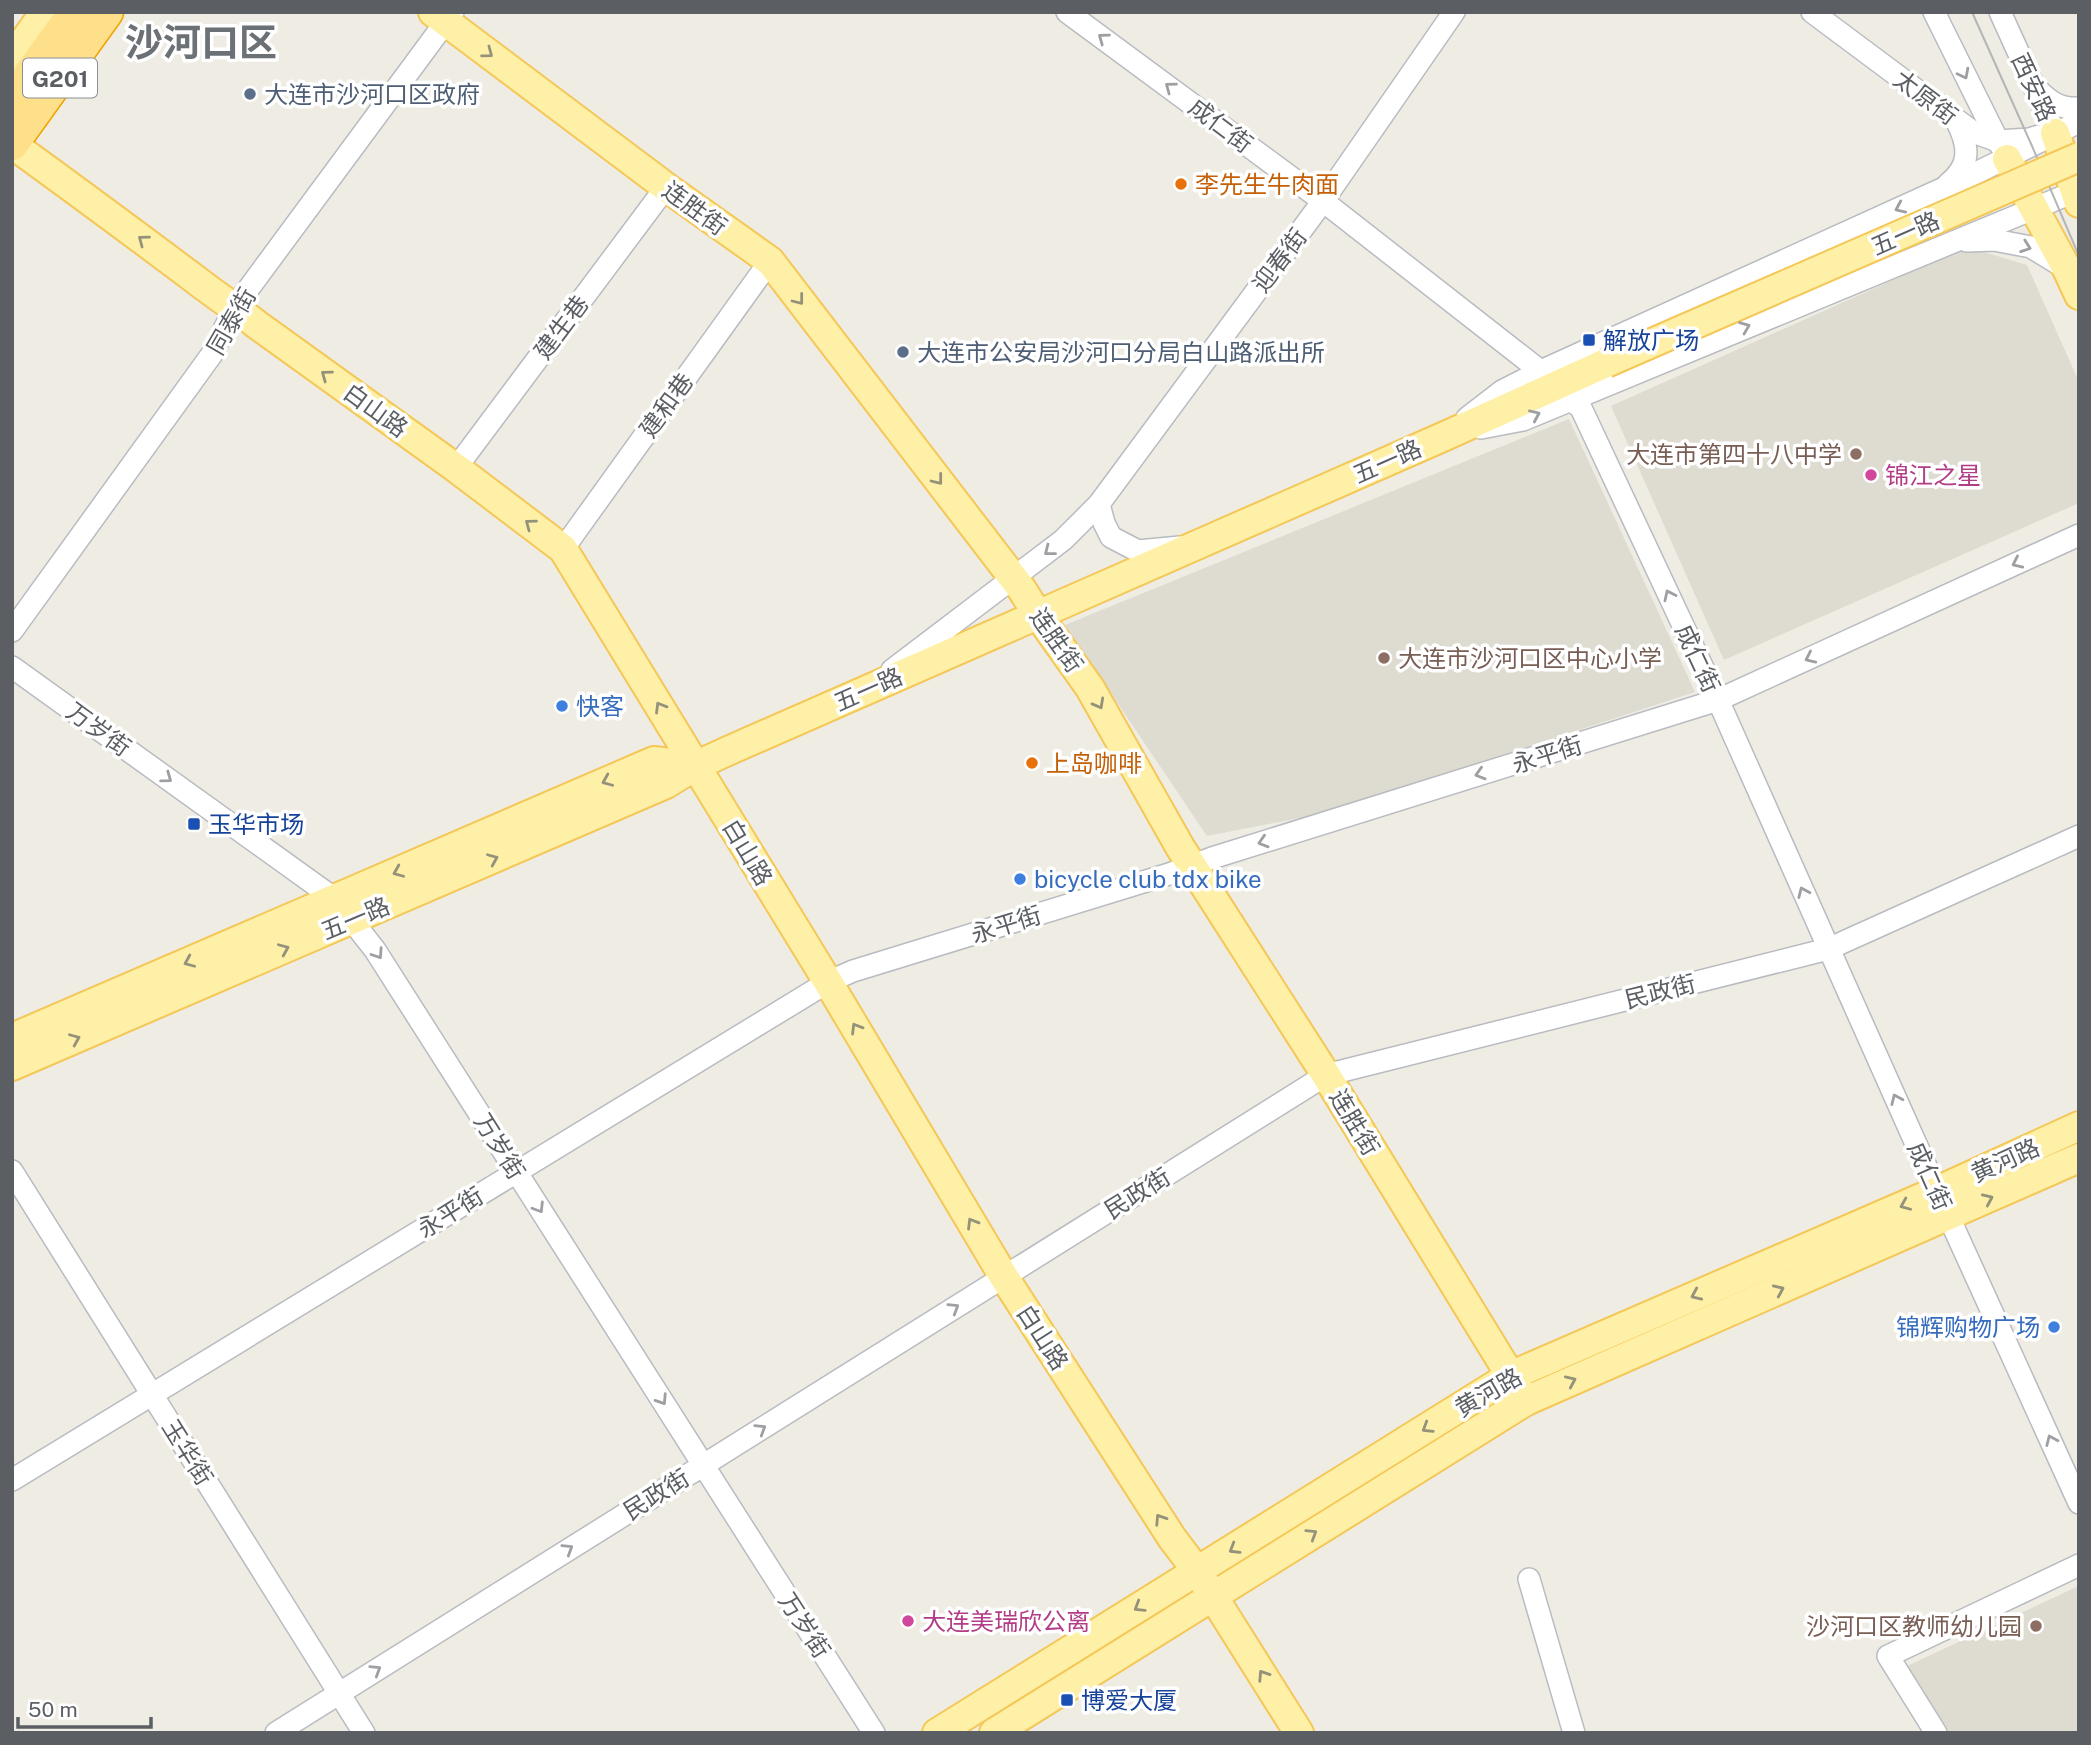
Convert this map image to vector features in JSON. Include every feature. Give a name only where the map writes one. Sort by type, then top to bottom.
[{"type":"highway","name":"G201","points":[[12,99],[75,12]]},
{"type":"highway","name":"G201","points":[[12,144],[107,12]]},
{"type":"main road","points":[[12,58],[45,12]]},
{"type":"main road","name":"连胜街","points":[[444,15],[666,187],[769,261],[1014,579],[1090,688],[1192,866],[1326,1075],[1526,1401]]},
{"type":"main road","name":"西安路","points":[[2067,128],[2077,195]]},
{"type":"main road","name":"白山路","points":[[12,144],[563,549],[828,982],[1004,1277],[1172,1538],[1197,1571],[1299,1733]]},
{"type":"main road","points":[[2002,150],[2079,295]]},
{"type":"main road","name":"五一路","points":[[12,1038],[666,784],[695,766],[863,691],[2077,158]]},
{"type":"main road","name":"五一路","points":[[12,1066],[343,909]]},
{"type":"main road","name":"黄河路","points":[[993,1733],[1526,1401],[1943,1204],[2079,1126]]},
{"type":"main road","name":"黄河路","points":[[937,1733],[1510,1376],[1943,1204],[2079,1158]]},
{"type":"street","name":"成仁街","points":[[1067,12],[1323,201],[1556,385],[1581,408],[1718,700],[2079,1503]]},
{"type":"street","name":"迎春街","points":[[863,691],[1014,579],[1063,540],[1099,504],[1323,201],[1454,12]]},
{"type":"street","name":"太原街","points":[[1812,12],[1973,132],[2077,195]]},
{"type":"street","points":[[1934,12],[2002,150]]},
{"type":"street","name":"西安路","points":[[2000,12],[2032,84],[2067,128]]},
{"type":"street","name":"同泰街","points":[[12,631],[212,355],[235,307],[444,15]]},
{"type":"street","points":[[2032,84],[2062,108],[2079,108]]},
{"type":"street","points":[[1940,190],[1956,178],[1964,167],[1966,155],[1963,133],[1955,118]]},
{"type":"street","points":[[1556,385],[1940,190],[2002,150],[2067,128]]},
{"type":"street","name":"建生巷","points":[[456,468],[666,187]]},
{"type":"street","points":[[1556,385],[2077,195]]},
{"type":"street","points":[[1935,249],[1968,241],[2013,242],[2031,247],[2067,269]]},
{"type":"street","name":"建和巷","points":[[563,549],[769,261]]},
{"type":"street","points":[[1099,504],[1111,537],[1138,551],[1193,546]]},
{"type":"street","name":"永平街","points":[[12,1480],[828,982],[853,971],[1718,700],[2079,535]]},
{"type":"street","name":"万岁街","points":[[12,667],[343,909],[375,950],[874,1733]]},
{"type":"street","name":"民政街","points":[[276,1733],[1326,1075],[1828,949],[2079,835]]},
{"type":"street","name":"玉华街","points":[[12,1171],[364,1733]]},
{"type":"street","points":[[1936,1733],[1888,1656],[2079,1565]]},
{"type":"street","points":[[1529,1579],[1574,1733]]},
{"type":"shaded area","name":"大连市第四十八中学","points":[[1967,247],[2027,265],[2079,382],[2079,503],[1724,660],[1611,406]]},
{"type":"shaded area","name":"大连市沙河口区中心小学","points":[[1569,419],[1695,692],[1325,813],[1207,836],[1065,625]]},
{"type":"shaded area","name":"沙河口区教师幼儿园","points":[[2079,1586],[2079,1733],[1950,1733],[1907,1666]]},
{"type":"tram line","points":[[1972,12],[2079,256]]},
{"type":"place","name":"大连市沙河口区政府","points":[[250,94]]},
{"type":"place","name":"李先生牛肉面","points":[[1181,184]]},
{"type":"place","name":"解放广场","points":[[1589,340]]},
{"type":"place","name":"大连市公安局沙河口分局白山路派出所","points":[[903,352]]},
{"type":"place","name":"大连市第四十八中学","points":[[1856,454]]},
{"type":"place","name":"锦江之星","points":[[1871,475]]},
{"type":"place","name":"大连市沙河口区中心小学","points":[[1384,658]]},
{"type":"place","name":"快客","points":[[562,706]]},
{"type":"place","name":"上岛咖啡","points":[[1032,763]]},
{"type":"place","name":"玉华市场","points":[[194,824]]},
{"type":"place","name":"bicycle club tdx bike","points":[[1020,879]]},
{"type":"place","name":"锦辉购物广场","points":[[2054,1327]]},
{"type":"place","name":"大连美瑞欣公离","points":[[908,1621]]},
{"type":"place","name":"沙河口区教师幼儿园","points":[[2036,1626]]},
{"type":"place","name":"博爱大厦","points":[[1067,1700]]},
{"type":"district","name":"沙河口区","points":[[201,42]]}]
